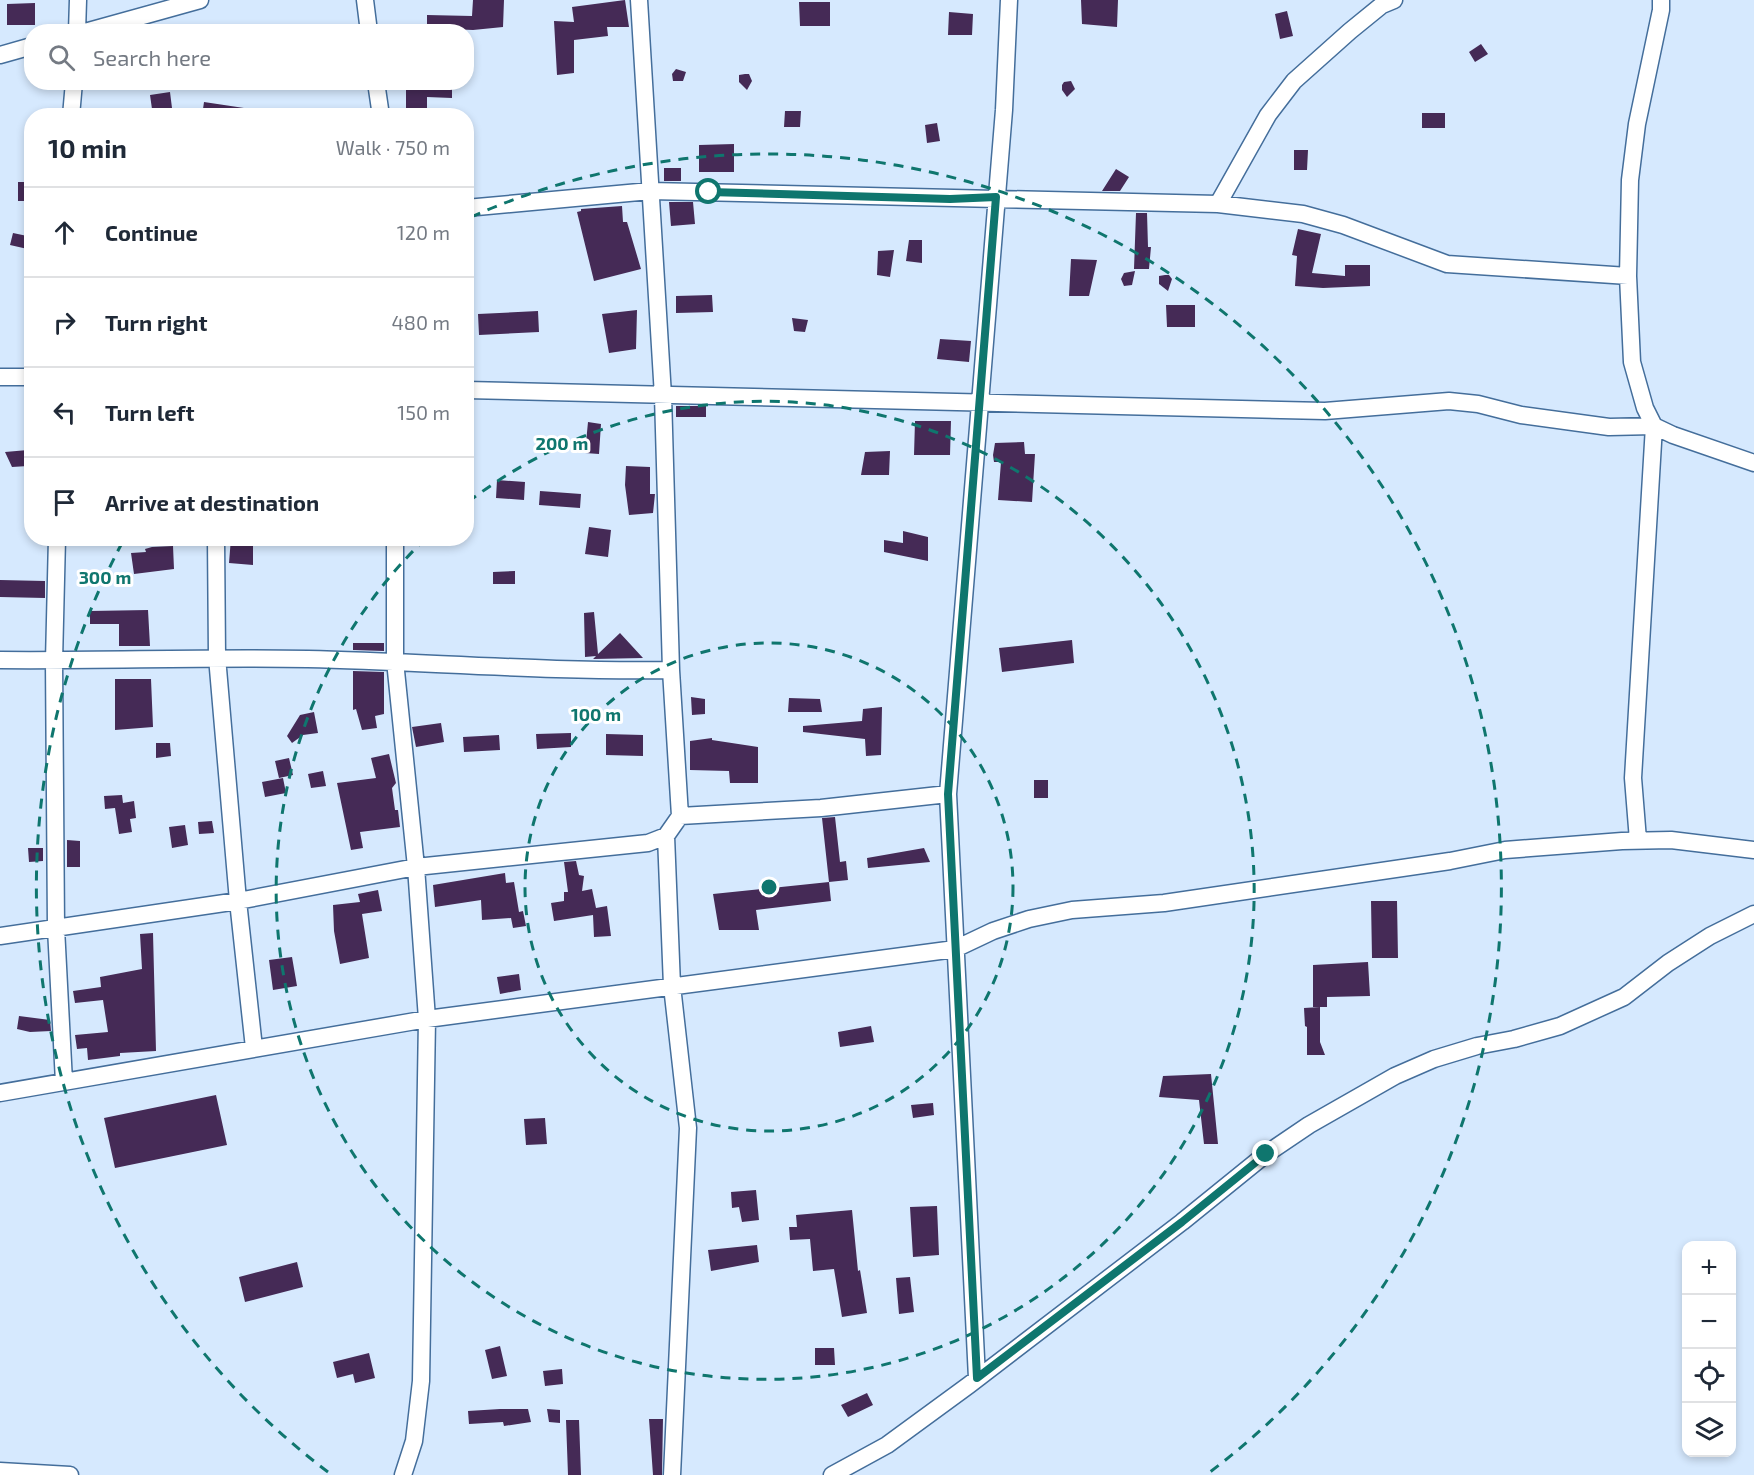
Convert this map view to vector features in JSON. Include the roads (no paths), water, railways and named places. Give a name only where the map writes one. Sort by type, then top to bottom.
[{"type":"street","points":[[77,24],[78,0]]},
{"type":"street","points":[[114,24],[200,0]]},
{"type":"street","points":[[365,0],[368,24]]},
{"type":"street","points":[[0,936],[238,902],[417,867],[648,843],[666,836],[680,816],[671,670],[663,396],[639,0]]},
{"type":"street","points":[[977,1378],[948,794],[1004,110],[1009,0]]},
{"type":"street","points":[[1218,204],[1268,115],[1294,81],[1382,5],[1394,0]]},
{"type":"street","points":[[1638,840],[1633,778],[1654,426],[1645,408],[1632,362],[1628,276],[1630,180],[1637,124],[1661,0]]},
{"type":"street","points":[[0,54],[24,48]]},
{"type":"street","points":[[72,108],[74,90]]},
{"type":"street","points":[[377,90],[380,108]]},
{"type":"street","points":[[474,207],[650,191],[950,199],[996,197],[1218,204],[1303,214],[1343,225],[1447,264],[1628,276]]},
{"type":"street","points":[[0,377],[24,377]]},
{"type":"street","points":[[474,390],[1325,411],[1449,401],[1478,404],[1521,415],[1610,427],[1654,426],[1672,435],[1754,463]]},
{"type":"street","points":[[57,546],[54,661],[56,928],[64,1082]]},
{"type":"street","points":[[216,546],[218,657],[238,902],[254,1048]]},
{"type":"street","points":[[395,546],[395,661],[417,867],[427,1019],[421,1382],[414,1441],[403,1475]]},
{"type":"street","points":[[0,660],[218,657],[671,670]]},
{"type":"street","points":[[680,816],[821,808],[948,794]]},
{"type":"street","points":[[666,836],[672,986],[688,1128],[672,1475]]},
{"type":"street","points":[[0,1093],[427,1019],[955,949],[993,931],[1029,919],[1071,910],[1164,903],[1450,861],[1505,850],[1638,840],[1671,840],[1754,850]]},
{"type":"street","points":[[832,1475],[887,1445],[1182,1222],[1266,1154],[1309,1125],[1395,1076],[1434,1059],[1560,1026],[1624,997],[1668,963],[1710,936],[1754,914]]},
{"type":"street","points":[[0,1471],[69,1475]]}]
